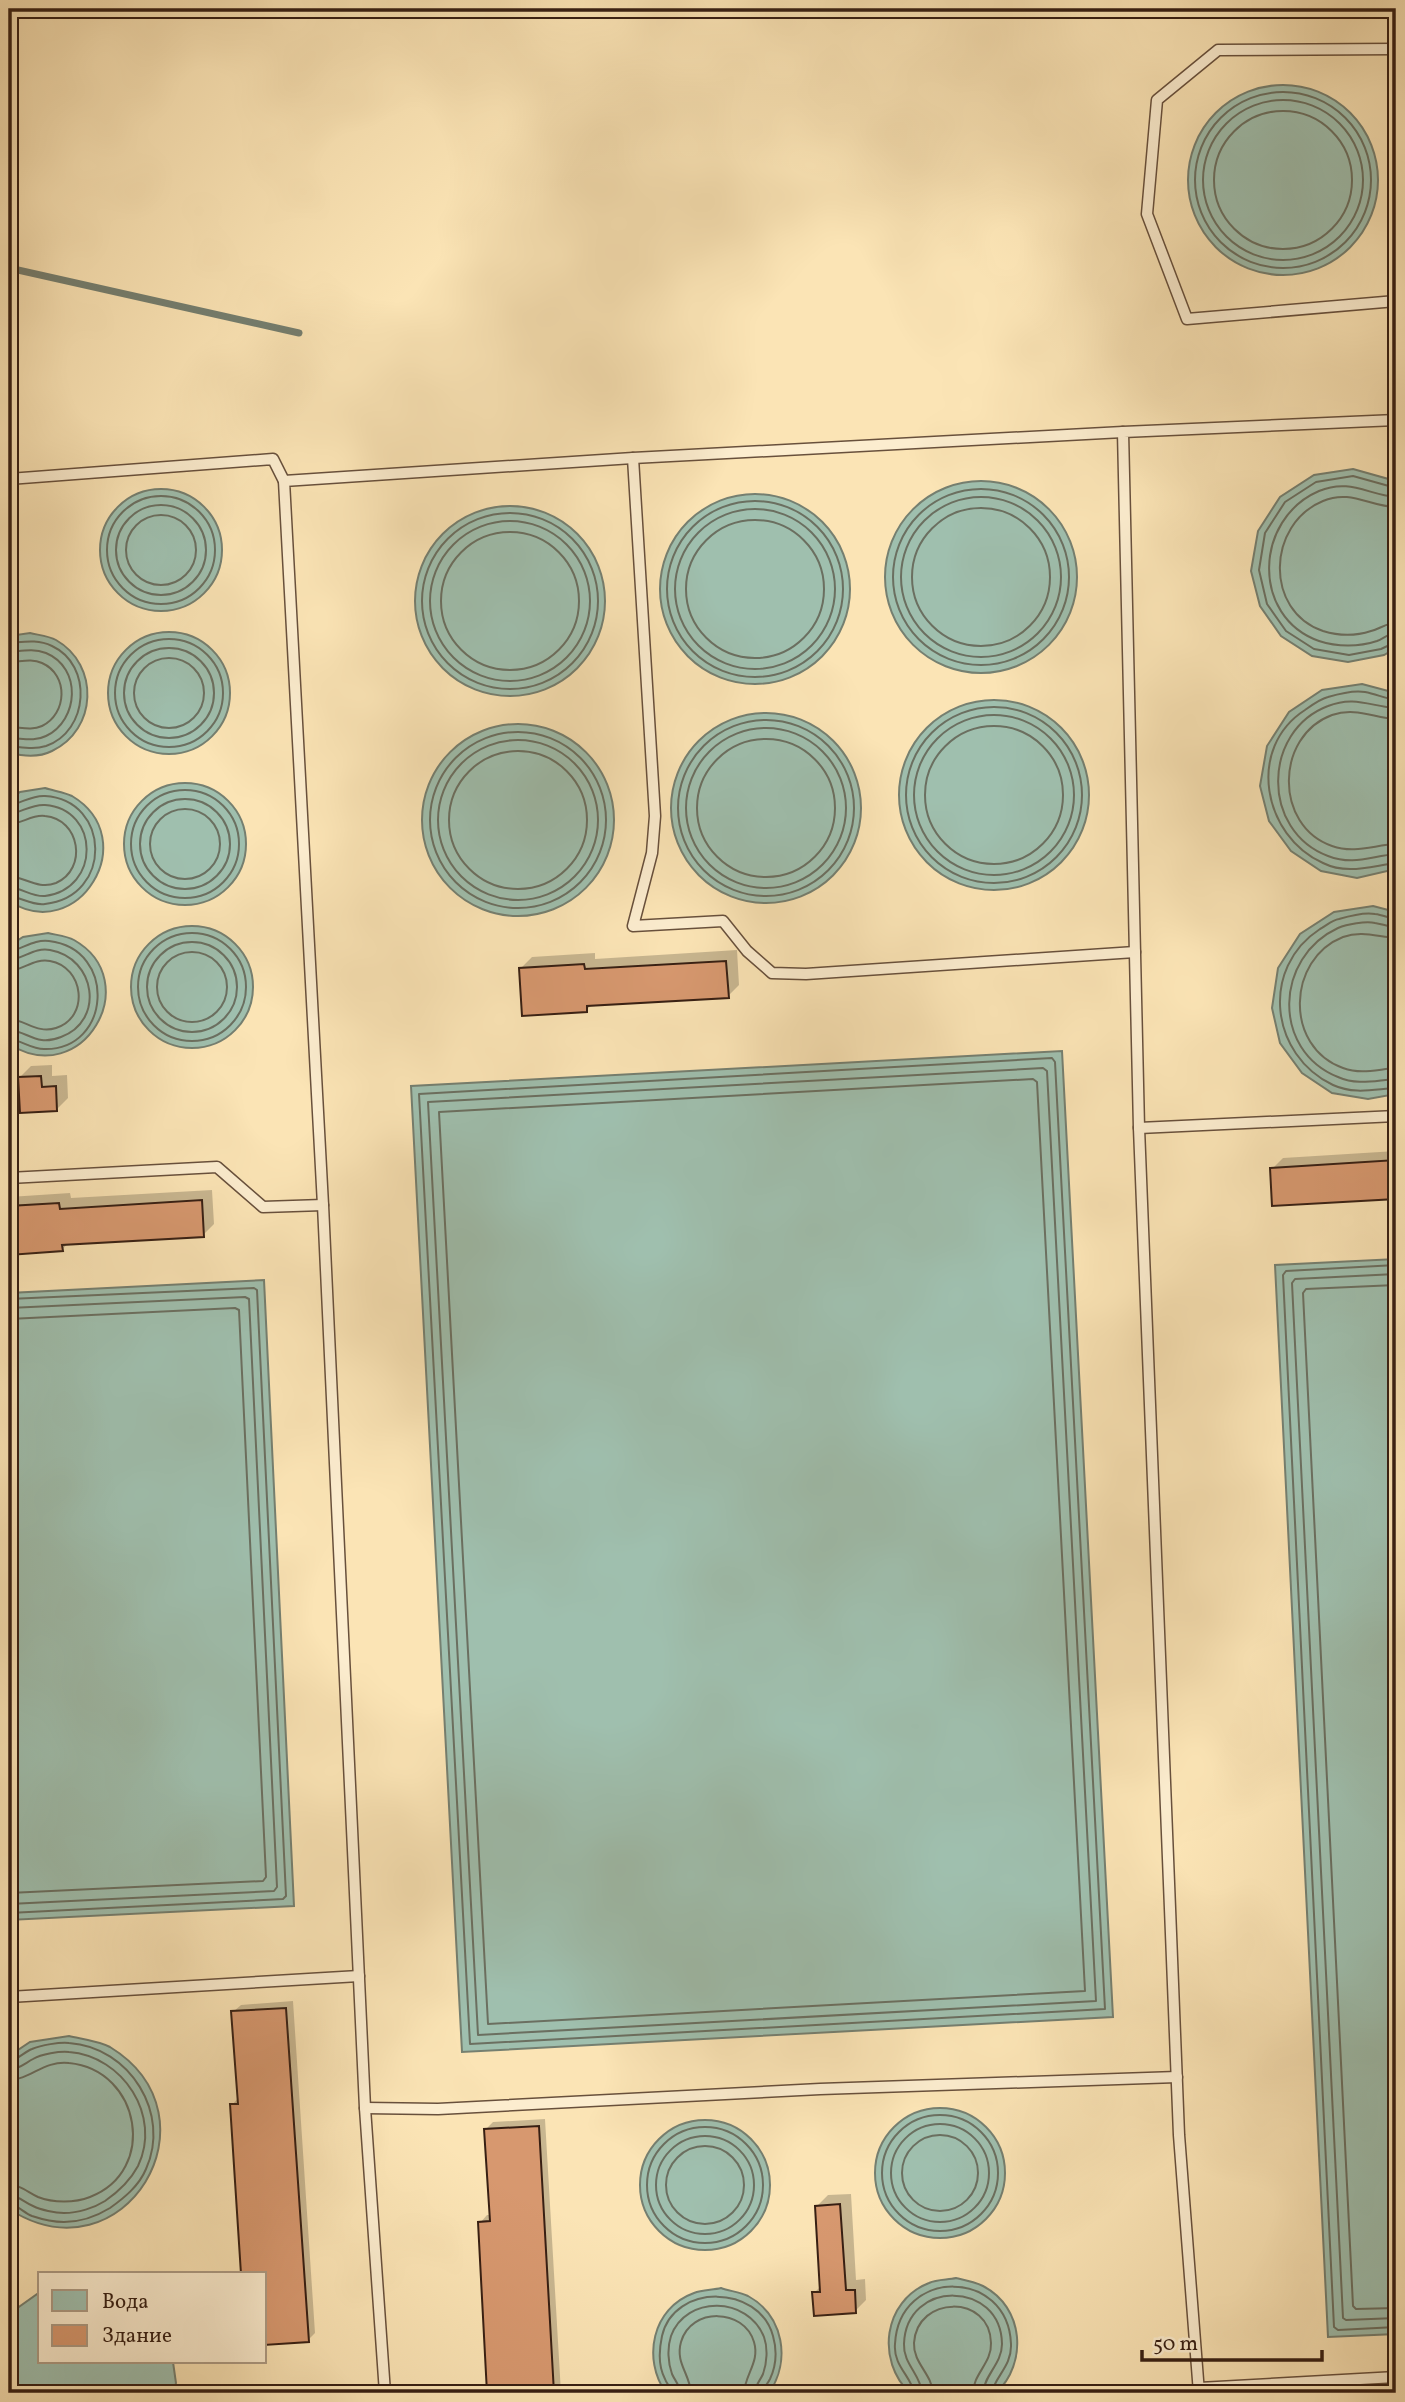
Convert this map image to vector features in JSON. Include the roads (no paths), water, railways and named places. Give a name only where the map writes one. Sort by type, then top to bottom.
[{"type":"lane","points":[[1396,49],[1218,50],[1157,100],[1147,214],[1187,319],[1396,301]]},
{"type":"lane","points":[[284,481],[634,458],[1396,420]]},
{"type":"lane","points":[[1123,432],[1139,1128],[1177,2077],[1199,2390],[1396,2377]]},
{"type":"lane","points":[[634,458],[655,816],[652,853],[634,926],[723,922],[747,951],[772,973],[806,975],[1135,952]]},
{"type":"lane","points":[[9,479],[273,459],[284,481],[323,1205],[365,2108],[385,2393]]},
{"type":"lane","points":[[1139,1128],[1396,1116]]},
{"type":"lane","points":[[9,1178],[217,1167],[263,1207],[323,1205]]},
{"type":"lane","points":[[9,1997],[359,1976]]},
{"type":"lane","points":[[365,2108],[438,2109],[820,2088],[1177,2077]]},
{"type":"water","points":[[1283,85],[1302,86],[1320,92],[1351,112],[1371,143],[1377,161],[1377,199],[1371,217],[1351,248],[1320,268],[1302,274],[1283,275],[1264,274],[1246,268],[1215,248],[1195,217],[1189,199],[1188,180],[1189,161],[1195,143],[1215,112],[1246,92],[1264,86]]},
{"type":"water","points":[[1353,469],[1396,483],[1396,648],[1384,655],[1348,662],[1312,656],[1281,636],[1260,606],[1251,571],[1258,531],[1280,497],[1314,475]]},
{"type":"water","points":[[981,481],[1018,489],[1049,509],[1069,540],[1077,577],[1069,614],[1049,645],[1018,665],[981,673],[944,665],[913,645],[893,614],[885,577],[893,540],[913,509],[944,489]]},
{"type":"water","points":[[161,489],[184,494],[204,507],[217,527],[222,550],[217,573],[204,593],[184,606],[161,611],[138,606],[118,593],[105,573],[100,550],[105,527],[118,507],[138,494]]},
{"type":"water","points":[[755,494],[774,495],[792,501],[823,521],[843,552],[849,570],[849,608],[843,626],[823,657],[792,677],[774,683],[755,684],[736,683],[718,677],[687,657],[667,626],[661,608],[660,589],[661,570],[667,552],[687,521],[718,501],[736,495]]},
{"type":"water","points":[[510,506],[529,507],[547,513],[578,533],[598,564],[604,582],[604,620],[598,638],[578,669],[547,689],[529,695],[510,696],[491,695],[473,689],[442,669],[422,638],[416,620],[415,601],[416,582],[422,564],[442,533],[473,513],[491,507]]},
{"type":"water","points":[[169,632],[192,637],[212,650],[225,670],[230,693],[225,716],[212,736],[192,749],[169,754],[146,749],[126,736],[113,716],[108,693],[113,670],[126,650],[146,637]]},
{"type":"water","points":[[30,633],[56,640],[70,651],[80,665],[86,681],[87,697],[85,713],[78,728],[67,741],[52,751],[30,756],[9,753],[9,636]]},
{"type":"water","points":[[1362,684],[1396,693],[1396,869],[1357,878],[1321,871],[1291,851],[1269,821],[1260,786],[1267,746],[1289,712],[1322,690]]},
{"type":"water","points":[[994,700],[1013,701],[1031,707],[1061,728],[1082,758],[1088,776],[1088,814],[1082,832],[1061,862],[1031,883],[1013,889],[994,890],[975,889],[957,883],[927,862],[906,832],[900,814],[899,795],[900,776],[906,758],[927,728],[957,707],[975,701]]},
{"type":"water","points":[[766,713],[785,714],[803,720],[834,740],[854,771],[860,789],[860,827],[854,845],[834,876],[803,896],[785,902],[766,903],[747,902],[729,896],[698,876],[678,845],[672,827],[671,808],[672,789],[678,771],[698,740],[729,720],[747,714]]},
{"type":"water","points":[[518,724],[555,732],[586,752],[606,783],[614,820],[606,857],[586,888],[555,908],[518,916],[481,908],[450,888],[430,857],[422,820],[430,783],[450,752],[481,732]]},
{"type":"water","points":[[185,783],[208,788],[228,801],[241,821],[246,844],[241,867],[228,887],[208,900],[185,905],[162,900],[142,887],[129,867],[124,844],[129,821],[142,801],[162,788]]},
{"type":"water","points":[[45,788],[72,796],[93,815],[102,837],[102,860],[93,882],[78,899],[58,910],[34,911],[9,901],[9,800],[20,792]]},
{"type":"water","points":[[1373,906],[1396,912],[1396,1094],[1368,1099],[1332,1093],[1302,1073],[1280,1043],[1272,1008],[1278,968],[1300,934],[1334,912]]},
{"type":"water","points":[[192,926],[215,931],[235,944],[248,964],[253,987],[248,1010],[235,1030],[215,1043],[192,1048],[169,1043],[149,1030],[136,1010],[131,987],[136,964],[149,944],[169,931]]},
{"type":"water","points":[[48,933],[74,940],[95,958],[105,980],[105,1003],[96,1025],[81,1043],[60,1053],[36,1055],[9,1044],[9,946],[23,937]]},
{"type":"water","points":[[1062,1051],[1113,2017],[462,2052],[411,1086]]},
{"type":"water","points":[[1396,1259],[1396,2334],[1328,2337],[1275,1265]]},
{"type":"water","points":[[264,1280],[294,1906],[9,1920],[9,1293]]},
{"type":"water","points":[[69,2036],[110,2047],[143,2077],[158,2112],[158,2149],[145,2182],[122,2209],[89,2225],[51,2226],[9,2209],[9,2056],[30,2042]]},
{"type":"water","points":[[940,2108],[965,2113],[986,2127],[1000,2148],[1005,2173],[1000,2198],[986,2219],[965,2233],[940,2238],[915,2233],[894,2219],[880,2198],[875,2173],[880,2148],[894,2127],[915,2113]]},
{"type":"water","points":[[705,2120],[730,2125],[751,2139],[765,2160],[770,2185],[765,2210],[751,2231],[730,2245],[705,2250],[680,2245],[659,2231],[645,2210],[640,2185],[645,2160],[659,2139],[680,2125]]},
{"type":"water","points":[[956,2278],[983,2286],[997,2295],[1007,2307],[1017,2336],[1013,2367],[996,2393],[910,2393],[899,2380],[892,2365],[889,2349],[894,2317],[902,2303],[914,2292],[932,2282]]},
{"type":"water","points":[[721,2288],[748,2296],[770,2315],[780,2340],[782,2354],[776,2380],[769,2393],[666,2393],[654,2365],[653,2350],[660,2322],[680,2300],[697,2292]]},
{"type":"water","points":[[38,2293],[38,2364],[173,2364],[176,2383],[173,2393],[9,2393],[9,2314]]},
{"type":"waterway","points":[[9,268],[299,333]]}]
